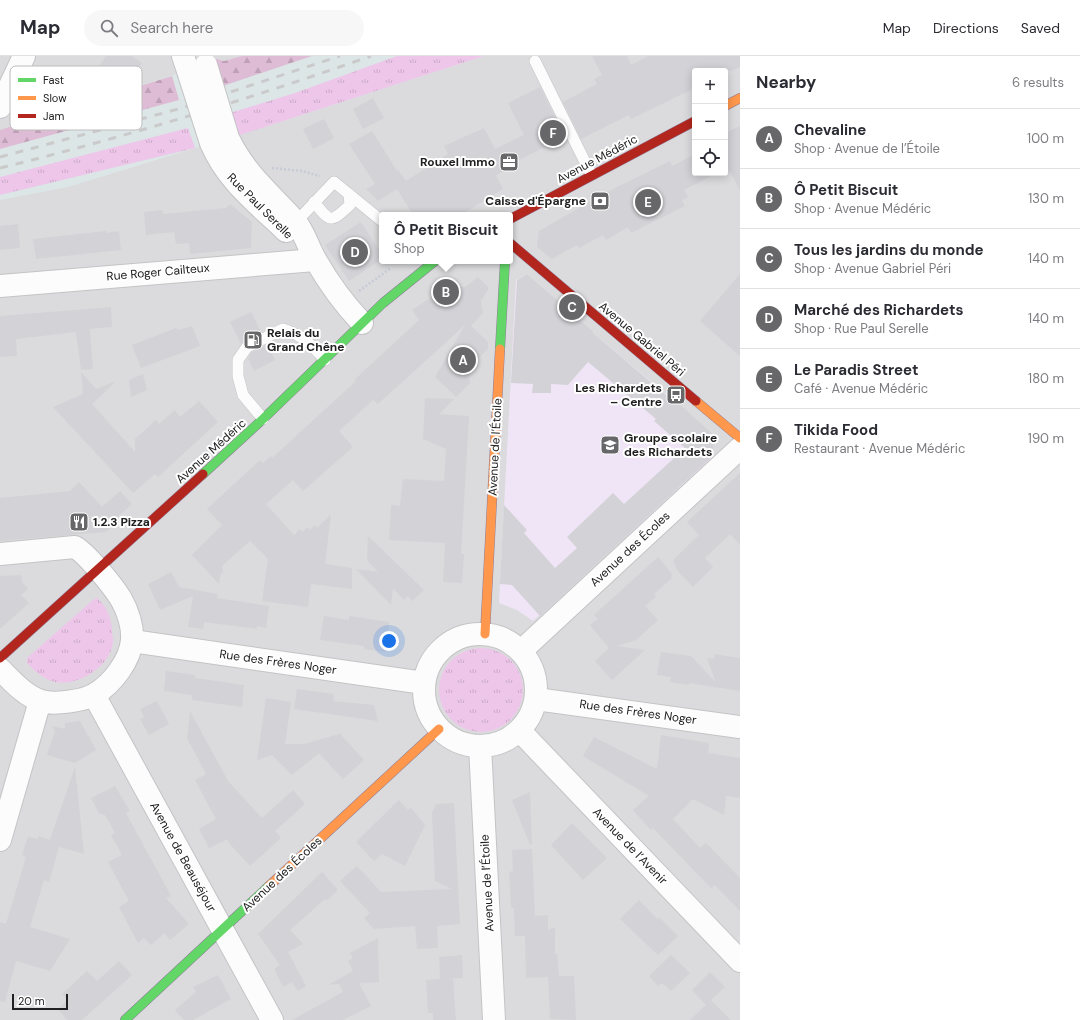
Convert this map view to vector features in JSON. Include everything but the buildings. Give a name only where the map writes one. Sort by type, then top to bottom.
[{"type":"street","points":[[19,66],[24,56]]},
{"type":"street","name":"Rue Paul Serelle","points":[[195,62],[219,141],[218,160],[238,187],[315,260]]},
{"type":"street","points":[[0,107],[10,86]]},
{"type":"street","points":[[728,104],[740,98]]},
{"type":"street","name":"Avenue Médéric","points":[[513,217],[591,174],[692,122]]},
{"type":"street","name":"Rue Paul Serelle","points":[[219,141],[245,167],[257,183],[296,222],[315,260],[344,304],[362,323]]},
{"type":"street","name":"Avenue Gabriel Péri","points":[[513,245],[740,438]]},
{"type":"street","name":"Rue Roger Cailteux","points":[[0,286],[315,260]]},
{"type":"street","name":"Avenue Médéric","points":[[0,658],[264,419],[386,300],[431,264]]},
{"type":"street","name":"Avenue de l’Étoile","points":[[485,634],[505,264]]},
{"type":"street","name":"Avenue des Écoles","points":[[521,650],[740,448]]},
{"type":"street","points":[[0,554],[75,548],[84,553],[121,599],[130,619],[132,641],[125,660],[117,675],[94,695],[75,701],[40,701],[24,691],[0,669]]},
{"type":"street","points":[[485,634],[498,636],[521,650],[531,664],[535,676],[536,699],[531,716],[520,731],[495,745],[480,746],[465,744],[451,738],[439,729],[430,715],[426,704],[424,683],[429,666],[452,641],[468,635],[485,634]]},
{"type":"street","name":"Rue des Frères Noger","points":[[132,641],[424,683]]},
{"type":"street","name":"Avenue de Beauséjour","points":[[94,695],[272,1020]]},
{"type":"street","name":"Rue des Frères Noger","points":[[536,699],[740,727]]},
{"type":"street","points":[[0,840],[40,701]]},
{"type":"street","name":"Avenue des Écoles","points":[[125,1020],[439,729]]},
{"type":"street","name":"Avenue de l’Avenir","points":[[520,731],[740,961]]},
{"type":"street","name":"Avenue de l’Étoile","points":[[480,746],[494,1020]]},
{"type":"lane","points":[[535,61],[591,174]]},
{"type":"lane","points":[[296,222],[334,182],[379,219]]},
{"type":"lane","points":[[314,202],[325,216],[330,219],[335,218],[350,205],[349,194]]},
{"type":"lane","points":[[264,419],[243,395],[238,376],[238,360],[247,347],[283,329],[297,333],[310,343],[325,360]]},
{"type":"path","points":[[245,167],[279,168],[325,177]]},
{"type":"path","points":[[344,304],[395,265]]},
{"type":"shaded area","points":[[0,56],[740,56],[740,1020],[0,1020]]},
{"type":"shaded area","points":[[242,56],[484,56],[290,119],[68,187],[0,200],[0,131],[10,128],[10,130],[142,130],[142,85],[179,73]]},
{"type":"shaded area","name":"Groupe scolaire des Richardets","points":[[527,274],[594,332],[593,333],[672,399],[673,398],[713,434],[713,457],[533,621],[517,610],[499,603],[516,280]]},
{"type":"green space","points":[[242,56],[312,56],[217,88],[213,58],[224,61]]},
{"type":"green space","points":[[397,56],[484,56],[234,137],[227,114],[295,93]]},
{"type":"green space","points":[[172,76],[179,100],[142,110],[142,85]]},
{"type":"green space","points":[[10,127],[10,130],[69,130],[0,149],[0,130]]},
{"type":"green space","points":[[188,128],[195,148],[0,195],[0,177]]},
{"type":"green space","points":[[97,598],[106,608],[111,626],[113,642],[111,651],[100,667],[83,678],[64,683],[47,679],[36,672],[27,663],[27,658]]},
{"type":"green space","points":[[481,648],[497,651],[511,660],[520,674],[523,690],[520,706],[511,720],[497,729],[481,732],[465,729],[451,720],[442,706],[439,690],[442,674],[451,660],[465,651]]},
{"type":"railway","points":[[142,119],[182,108],[340,56]]},
{"type":"railway","points":[[142,130],[279,87],[371,56]]},
{"type":"railway","points":[[0,157],[100,130]]},
{"type":"railway","points":[[0,168],[141,130]]},
{"type":"traffic: fast","points":[[203,474],[263,419],[383,303],[431,264]]},
{"type":"traffic: fast","points":[[500,349],[505,264]]},
{"type":"traffic: fast","points":[[125,1020],[269,886]]},
{"type":"traffic: slow","points":[[728,104],[740,98]]},
{"type":"traffic: slow","points":[[485,634],[500,349]]},
{"type":"traffic: slow","points":[[696,401],[740,438]]},
{"type":"traffic: slow","points":[[269,886],[439,729]]},
{"type":"traffic: jam","points":[[513,217],[692,123]]},
{"type":"traffic: jam","points":[[513,246],[696,401]]},
{"type":"traffic: jam","points":[[0,658],[203,474]]},
{"type":"place","name":"Tikida Food","points":[[553,133]]},
{"type":"place","name":"Rouxel Immo","points":[[509,162]]},
{"type":"place","name":"Caisse d'Épargne","points":[[600,201]]},
{"type":"place","name":"Le Paradis Street","points":[[648,202]]},
{"type":"place","name":"Marché des Richardets","points":[[355,252]]},
{"type":"place","name":"Ô Petit Biscuit","points":[[446,292]]},
{"type":"place","name":"Tous les jardins du monde","points":[[572,307]]},
{"type":"place","name":"Relais du Grand Chêne","points":[[253,340]]},
{"type":"place","name":"Chevaline","points":[[463,360]]},
{"type":"place","name":"Les Richardets – Centre","points":[[676,395]]},
{"type":"place","name":"Groupe scolaire des Richardets","points":[[610,445]]},
{"type":"place","name":"1.2.3 Pizza","points":[[79,522]]}]
